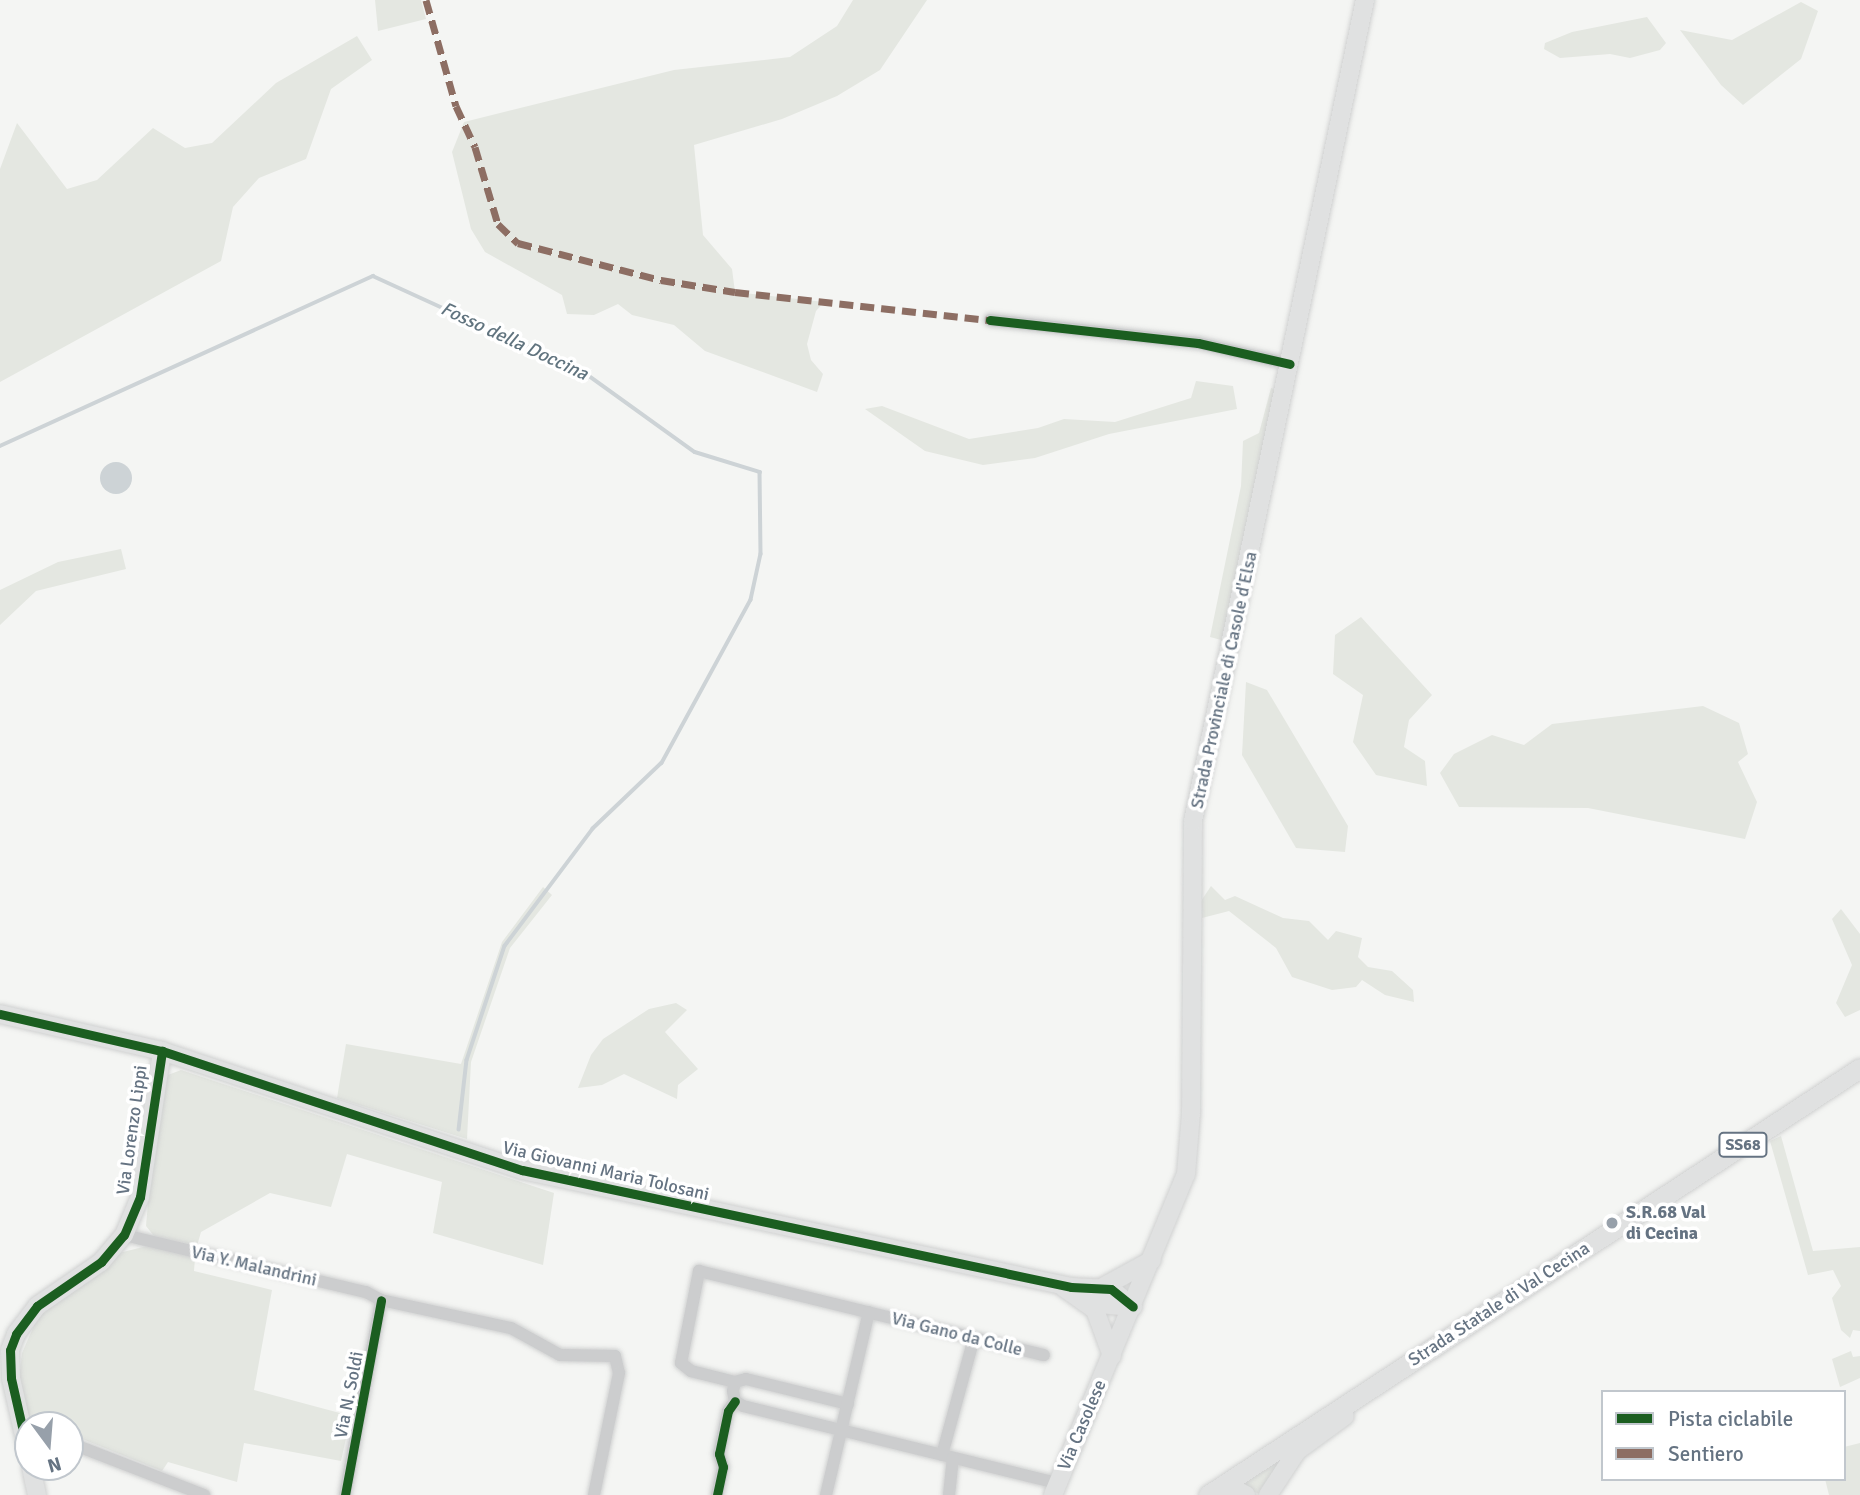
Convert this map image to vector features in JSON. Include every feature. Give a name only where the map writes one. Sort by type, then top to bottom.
[{"type":"main road","name":"Strada Statale di Val Cecina","points":[[1208,1495],[1226,1490],[1417,1357],[1860,1068]]},
{"type":"street","name":"Strada Provinciale di Casole d'Elsa","points":[[1112,1356],[1184,1183],[1190,1148],[1194,821],[1366,0]]},
{"type":"street","points":[[990,320],[1202,344],[1290,364]]},
{"type":"street","name":"Via Giovanni Maria Tolosani","points":[[0,1014],[162,1051],[535,1173],[1054,1283],[1117,1291],[1133,1307]]},
{"type":"street","name":"Via Lorenzo Lippi","points":[[19,1411],[11,1378],[10,1350],[16,1334],[37,1306],[101,1262],[124,1235],[140,1197],[162,1051]]},
{"type":"street","name":"Via Y. Malandrini","points":[[124,1235],[366,1292],[381,1300],[511,1328],[560,1355],[615,1356],[619,1373],[594,1495]]},
{"type":"street","points":[[1101,1288],[1152,1260]]},
{"type":"street","name":"Via Gano da Colle","points":[[735,1382],[691,1371],[681,1363],[699,1271],[1044,1355]]},
{"type":"street","name":"Via Giovanni Maria Tolosani","points":[[1054,1283],[1088,1303],[1133,1307]]},
{"type":"street","name":"Via N. Soldi","points":[[345,1495],[381,1300]]},
{"type":"street","points":[[1088,1303],[1099,1317],[1112,1356]]},
{"type":"street","name":"Via Gano da Colle","points":[[826,1495],[869,1312]]},
{"type":"street","points":[[949,1495],[948,1456],[974,1338]]},
{"type":"street","name":"Via Casolese","points":[[1055,1489],[1112,1356]]},
{"type":"street","points":[[1268,1495],[1297,1451],[1417,1357]]},
{"type":"street","points":[[716,1495],[723,1467],[719,1454],[728,1411],[735,1401],[735,1382],[752,1380],[848,1404]]},
{"type":"street","points":[[735,1401],[948,1456],[1055,1489]]},
{"type":"street","points":[[84,1448],[204,1495]]},
{"type":"street","points":[[1226,1490],[1246,1495]]},
{"type":"shaded area","points":[[375,0],[421,0],[426,19],[378,31]]},
{"type":"shaded area","points":[[853,0],[927,0],[880,70],[837,96],[782,119],[694,145],[703,235],[732,269],[735,292],[824,302],[816,311],[807,344],[811,360],[823,374],[817,392],[705,351],[674,325],[632,315],[618,304],[594,315],[567,314],[562,295],[485,252],[471,229],[452,152],[464,122],[674,70],[790,57],[837,26]]},
{"type":"shaded area","points":[[1801,2],[1818,11],[1801,59],[1743,105],[1721,85],[1680,30],[1732,40]]},
{"type":"shaded area","points":[[1647,17],[1666,43],[1660,50],[1630,58],[1610,54],[1560,58],[1544,49],[1545,43],[1572,32]]},
{"type":"shaded area","points":[[357,36],[372,60],[331,89],[306,159],[259,178],[233,207],[221,261],[0,382],[0,169],[17,123],[67,189],[97,180],[153,128],[185,148],[212,143],[276,83]]},
{"type":"shaded area","points":[[1196,381],[1233,386],[1237,409],[1109,434],[1035,458],[983,465],[925,451],[865,409],[882,406],[969,439],[1038,428],[1064,419],[1115,422],[1191,398]]},
{"type":"shaded area","points":[[1271,388],[1279,390],[1225,641],[1210,637],[1241,486],[1243,441],[1259,433]]},
{"type":"shaded area","points":[[116,462],[127,467],[132,478],[127,489],[116,494],[105,489],[100,478],[105,467]]},
{"type":"shaded area","points":[[121,549],[126,569],[36,591],[0,625],[0,590],[58,562]]},
{"type":"shaded area","points":[[1361,617],[1432,695],[1409,720],[1404,747],[1425,761],[1427,786],[1376,775],[1353,742],[1363,695],[1333,674],[1335,635]]},
{"type":"shaded area","points":[[1246,682],[1267,690],[1348,826],[1345,852],[1296,848],[1242,755]]},
{"type":"shaded area","points":[[1703,706],[1739,723],[1748,754],[1738,762],[1757,802],[1745,839],[1588,808],[1459,807],[1440,773],[1454,754],[1492,735],[1524,745],[1552,724]]},
{"type":"shaded area","points":[[1211,886],[1225,900],[1235,896],[1283,918],[1309,921],[1328,940],[1336,931],[1362,938],[1358,957],[1368,967],[1392,971],[1413,990],[1414,1002],[1385,995],[1362,980],[1356,987],[1332,990],[1292,977],[1276,948],[1229,911],[1202,918],[1201,901]]},
{"type":"shaded area","points":[[543,887],[552,895],[510,948],[471,1062],[467,1139],[337,1098],[346,1044],[461,1064],[502,942]]},
{"type":"shaded area","points":[[1841,909],[1860,934],[1860,1010],[1845,1017],[1836,1003],[1852,965],[1832,919]]},
{"type":"shaded area","points":[[676,1003],[687,1010],[665,1032],[698,1069],[678,1085],[677,1099],[624,1074],[602,1085],[578,1088],[591,1055],[603,1039],[649,1009]]},
{"type":"shaded area","points":[[181,1070],[554,1193],[543,1265],[433,1233],[442,1182],[347,1154],[331,1207],[270,1193],[201,1232],[197,1246],[154,1236],[146,1226],[157,1098],[168,1075]]},
{"type":"shaded area","points":[[1781,1136],[1813,1251],[1860,1247],[1860,1331],[1853,1330],[1850,1338],[1841,1330],[1832,1298],[1841,1286],[1833,1270],[1808,1275],[1770,1141]]},
{"type":"shaded area","points":[[147,1246],[195,1258],[194,1271],[272,1290],[254,1390],[351,1416],[341,1461],[244,1443],[237,1482],[168,1462],[162,1471],[84,1440],[84,1411],[25,1411],[19,1381],[22,1353],[39,1314],[119,1253]]},
{"type":"shaded area","points":[[1851,1351],[1853,1357],[1860,1356],[1860,1378],[1840,1387],[1832,1359]]},
{"type":"shaded area","points":[[1860,1443],[1860,1495],[1829,1495],[1826,1481],[1846,1481],[1846,1446]]},
{"type":"shaded area","points":[[1286,1453],[1263,1495],[1237,1486]]},
{"type":"waterway","name":"Fosso della Doccina","points":[[0,446],[373,276],[585,373],[695,452],[760,472],[761,554],[751,600],[662,763],[593,829],[505,946],[467,1060],[459,1130]]},
{"type":"marked path","points":[[426,0],[456,106],[475,147],[498,224],[518,243],[661,280],[735,292],[990,320]]},
{"type":"cycle path","points":[[990,320],[1198,343],[1290,364]]},
{"type":"cycle path","points":[[0,1014],[162,1051],[522,1170],[1071,1287],[1111,1289],[1133,1307]]},
{"type":"cycle path","points":[[18,1411],[11,1378],[10,1350],[16,1334],[37,1306],[101,1262],[124,1235],[140,1197],[162,1051]]},
{"type":"cycle path","points":[[345,1495],[381,1300]]},
{"type":"cycle path","points":[[717,1495],[723,1467],[719,1454],[728,1411],[735,1401]]},
{"type":"place","name":"S.R.68 Val di Cecina","points":[[1612,1223]]}]
